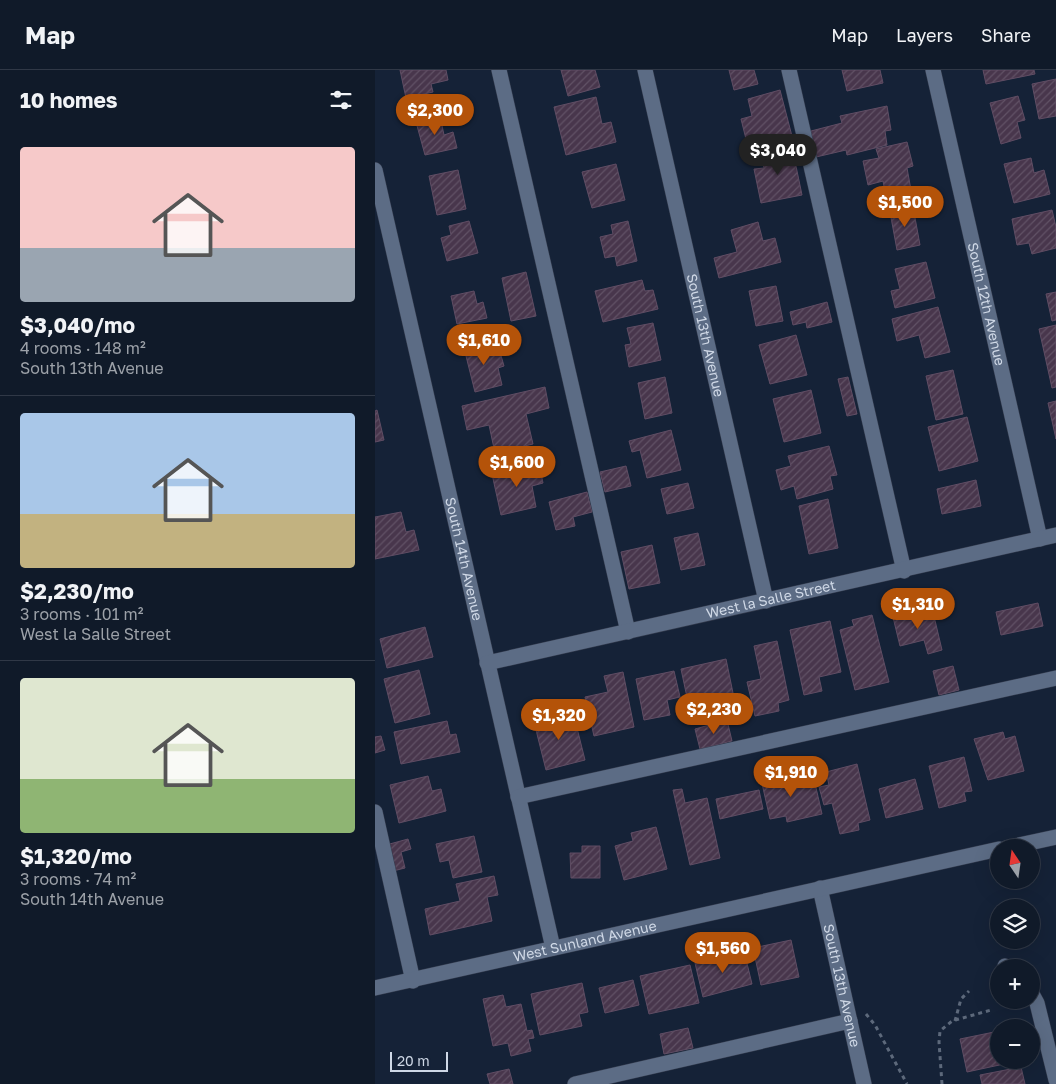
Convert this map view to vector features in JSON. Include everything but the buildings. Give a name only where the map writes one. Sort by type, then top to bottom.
[{"type":"street","points":[[499,70],[627,632]]},
{"type":"street","name":"South 13th Avenue","points":[[645,70],[766,602]]},
{"type":"street","points":[[789,70],[904,571]]},
{"type":"street","name":"South 12th Avenue","points":[[933,70],[1040,539]]},
{"type":"street","name":"South 14th Avenue","points":[[375,170],[553,948]]},
{"type":"street","name":"West la Salle Street","points":[[487,663],[904,571],[1056,535]]},
{"type":"street","points":[[518,797],[1056,678]]},
{"type":"street","points":[[375,812],[413,981]]},
{"type":"street","points":[[1040,840],[1056,836]]},
{"type":"street","name":"West Sunland Avenue","points":[[375,988],[990,851]]},
{"type":"street","name":"South 13th Avenue","points":[[820,888],[864,1084]]},
{"type":"street","points":[[1038,1009],[1056,1080]]},
{"type":"street","points":[[575,1084],[850,1021]]},
{"type":"path","points":[[955,1021],[961,999],[969,991]]},
{"type":"path","points":[[942,1084],[939,1036],[945,1026],[991,1010]]},
{"type":"path","points":[[864,1012],[875,1025],[907,1084]]}]
